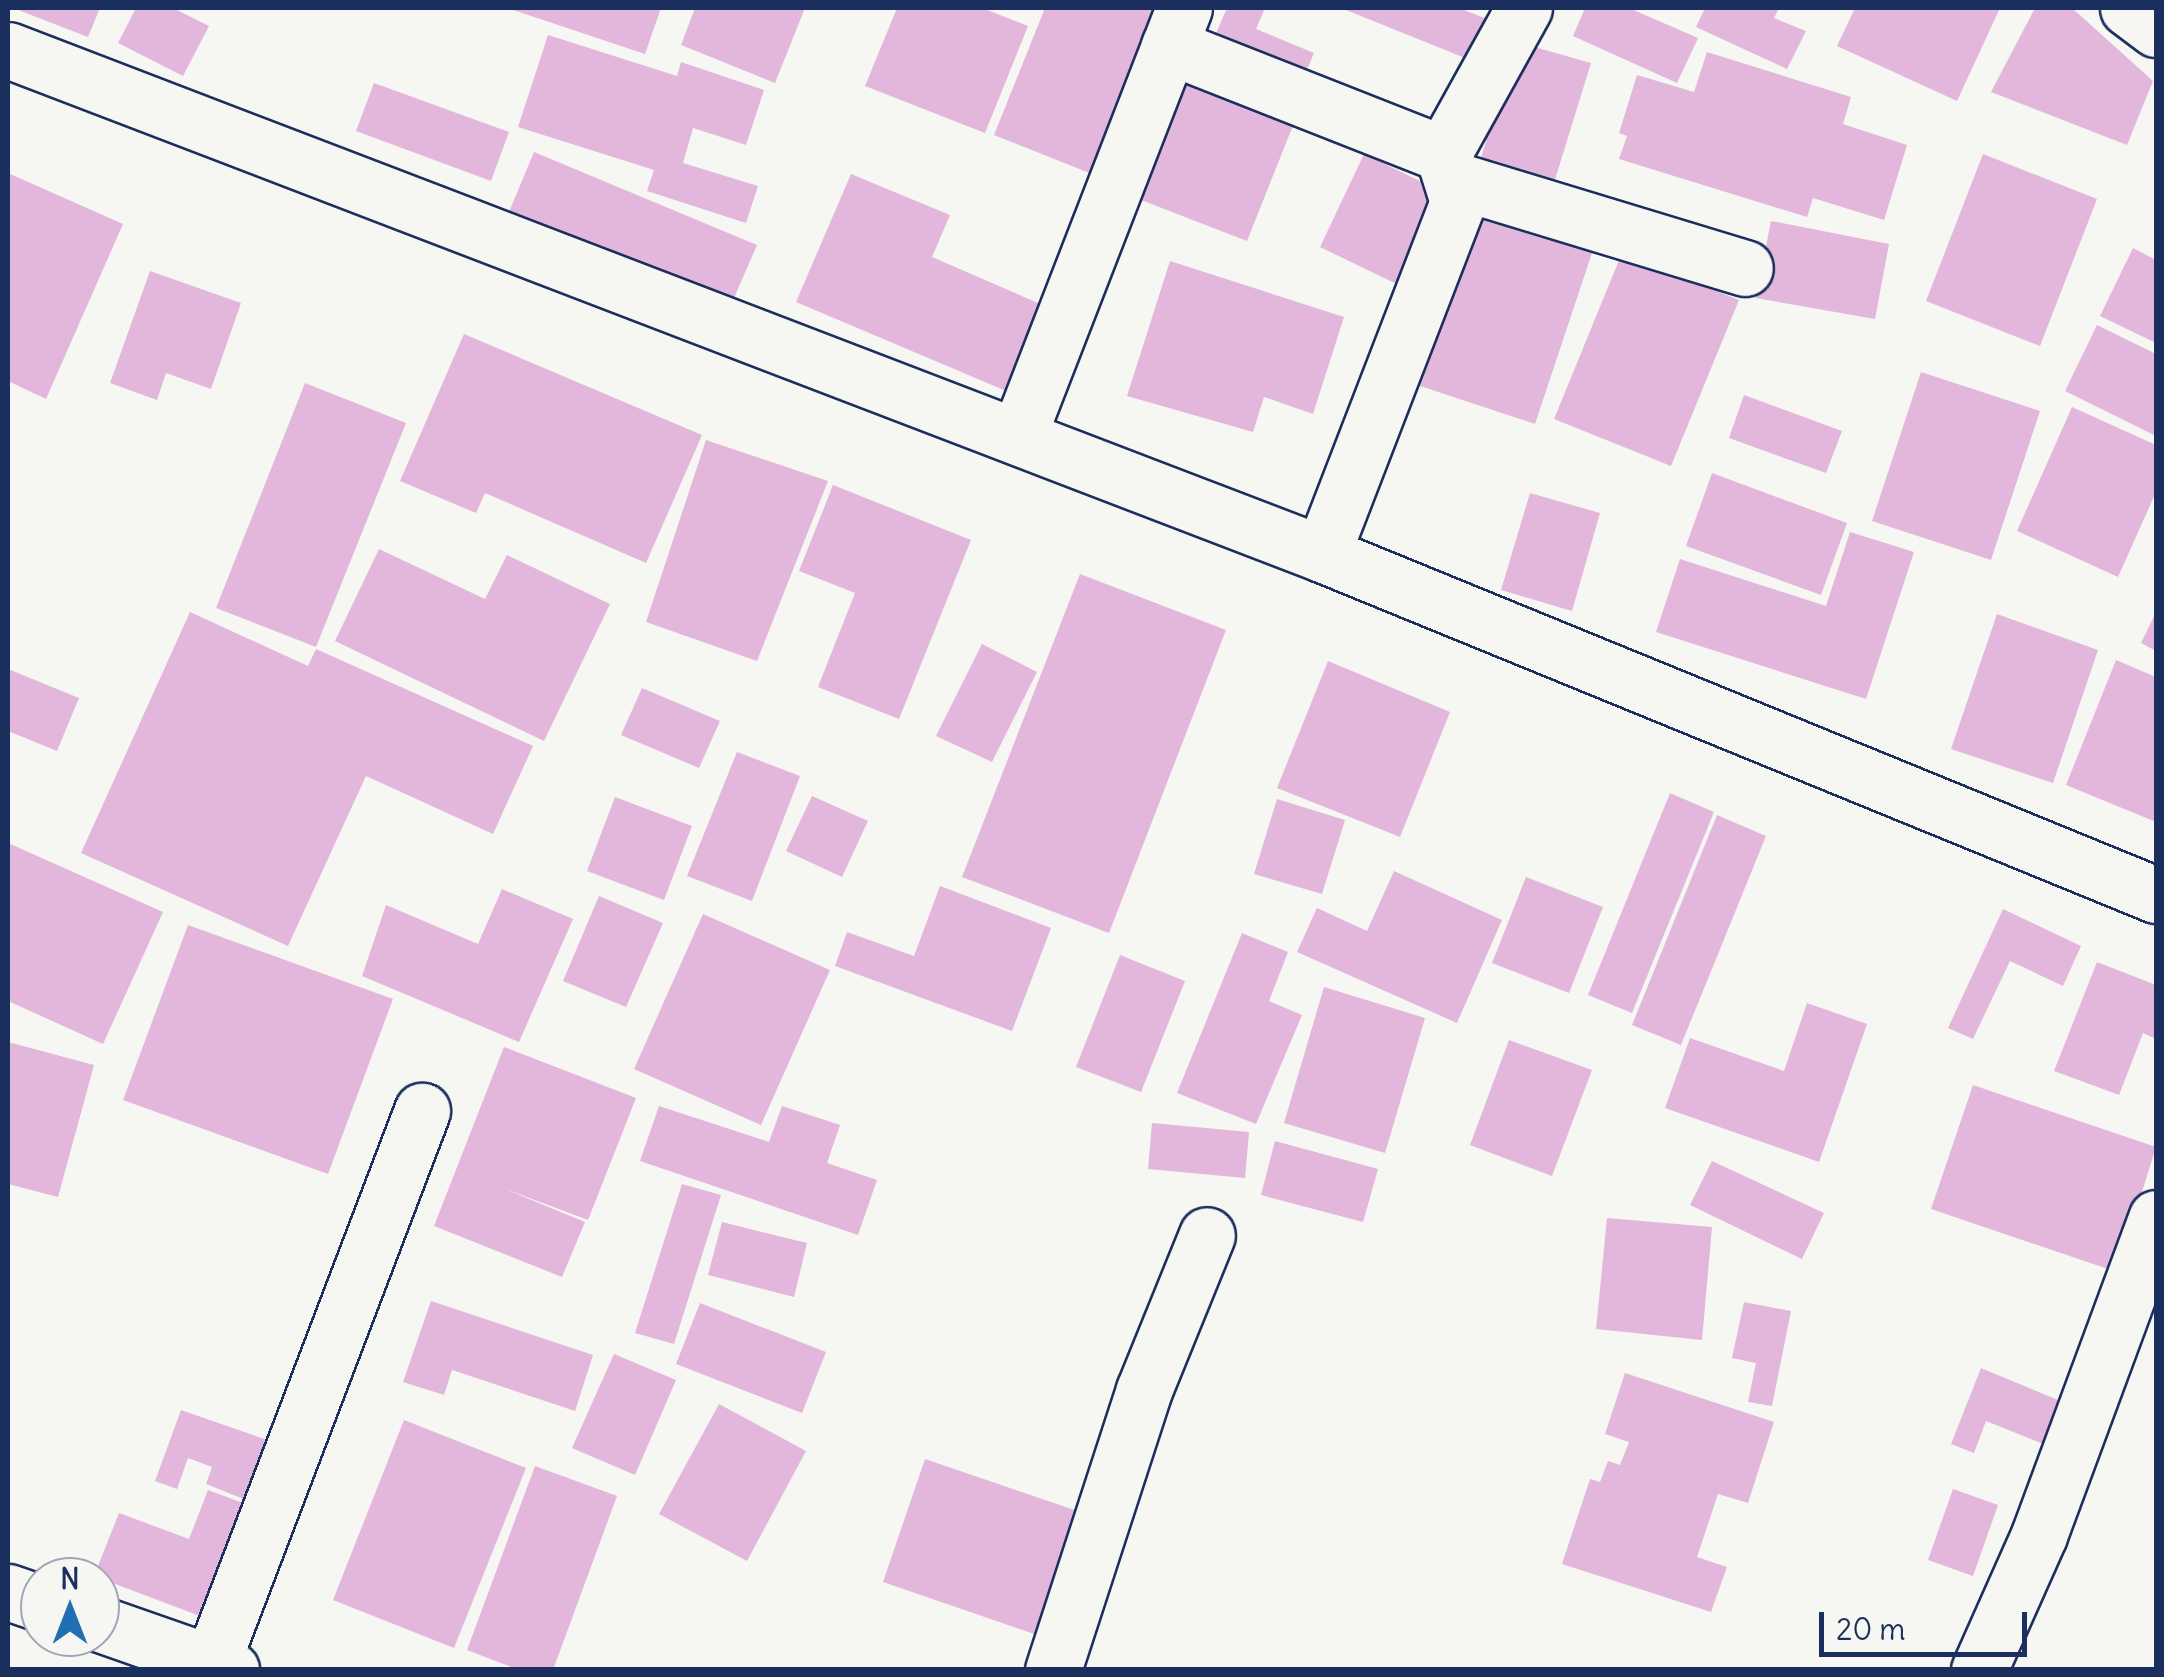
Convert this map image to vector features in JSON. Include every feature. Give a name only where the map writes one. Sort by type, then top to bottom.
[{"type":"street","points":[[1322,554],[1458,202],[1448,167],[1524,8]]},
{"type":"street","points":[[2128,8],[2156,29]]},
{"type":"street","points":[[1018,436],[1177,27],[1448,167],[1745,268]]},
{"type":"street","points":[[8,50],[1322,554],[2156,895]]},
{"type":"street","points":[[120,1631],[221,1666],[422,1111]]},
{"type":"street","points":[[1980,1670],[2038,1535],[2156,1218]]},
{"type":"street","points":[[1053,1670],[1144,1390],[1208,1235]]},
{"type":"building","points":[[13,8],[100,8],[88,37]]},
{"type":"building","points":[[136,8],[173,8],[209,26],[183,76],[118,43]]},
{"type":"building","points":[[507,8],[661,8],[645,54]]},
{"type":"building","points":[[695,8],[805,8],[775,83],[681,45]]},
{"type":"building","points":[[897,8],[982,8],[1028,26],[985,133],[865,86]]},
{"type":"building","points":[[1045,8],[1183,8],[1112,182],[994,135]]},
{"type":"building","points":[[1227,8],[1265,8],[1256,29],[1314,53],[1301,84],[1210,47]]},
{"type":"building","points":[[1341,8],[1459,8],[1492,21],[1475,62]]},
{"type":"building","points":[[1585,8],[1629,8],[1698,38],[1677,83],[1573,36]]},
{"type":"building","points":[[1705,8],[1779,8],[1774,18],[1806,31],[1787,69],[1696,27]]},
{"type":"building","points":[[1855,8],[2000,8],[1957,101],[1837,46]]},
{"type":"building","points":[[2035,8],[2072,8],[2153,81],[2127,145],[1991,92]]},
{"type":"building","points":[[548,35],[677,76],[681,62],[764,90],[746,145],[693,128],[683,163],[758,186],[746,223],[647,191],[654,170],[518,127]]},
{"type":"building","points":[[1517,42],[1591,63],[1553,186],[1479,164]]},
{"type":"building","points":[[1707,52],[1851,97],[1843,124],[1907,145],[1884,220],[1813,198],[1807,217],[1619,159],[1627,136],[1619,133],[1637,75],[1694,92]]},
{"type":"building","points":[[1191,72],[1298,113],[1247,241],[1141,200]]},
{"type":"building","points":[[374,83],[509,132],[491,181],[356,131]]},
{"type":"building","points":[[534,152],[757,245],[731,305],[509,212]]},
{"type":"building","points":[[1364,154],[1453,197],[1409,290],[1320,247]]},
{"type":"building","points":[[1983,154],[2097,199],[2040,346],[1926,301]]},
{"type":"building","points":[[8,173],[123,224],[46,399],[8,381]]},
{"type":"building","points":[[851,174],[950,215],[932,257],[1061,313],[1025,399],[796,302]]},
{"type":"building","points":[[1476,207],[1594,247],[1535,424],[1417,385]]},
{"type":"building","points":[[1771,221],[1889,244],[1875,319],[1756,298]]},
{"type":"building","points":[[2133,248],[2156,260],[2156,343],[2100,316]]},
{"type":"building","points":[[1622,253],[1739,300],[1671,466],[1554,419]]},
{"type":"building","points":[[1170,261],[1344,317],[1313,414],[1264,397],[1253,432],[1127,396]]},
{"type":"building","points":[[150,271],[241,303],[211,389],[166,373],[157,400],[110,383]]},
{"type":"building","points":[[2097,325],[2156,354],[2156,436],[2065,391]]},
{"type":"building","points":[[464,334],[702,435],[646,563],[485,493],[476,513],[400,481]]},
{"type":"building","points":[[1921,372],[2040,411],[1991,560],[1872,521]]},
{"type":"building","points":[[305,383],[406,423],[316,647],[216,608]]},
{"type":"building","points":[[1744,395],[1842,431],[1826,473],[1729,438]]},
{"type":"building","points":[[2072,407],[2156,445],[2156,492],[2118,577],[2017,531]]},
{"type":"building","points":[[706,440],[828,481],[757,661],[646,622]]},
{"type":"building","points":[[1712,473],[1847,523],[1821,595],[1686,546]]},
{"type":"building","points":[[833,485],[971,540],[899,719],[818,687],[855,593],[799,571]]},
{"type":"building","points":[[1530,493],[1600,513],[1572,611],[1501,590]]},
{"type":"building","points":[[1850,532],[1914,552],[1866,699],[1656,632],[1680,559],[1826,606]]},
{"type":"building","points":[[379,549],[485,599],[507,555],[610,604],[544,741],[335,641]]},
{"type":"building","points":[[1080,574],[1226,630],[1109,933],[962,877]]},
{"type":"building","points":[[190,612],[308,666],[316,649],[533,746],[493,834],[366,776],[288,946],[81,853]]},
{"type":"building","points":[[2156,612],[2156,651],[2141,643]]},
{"type":"building","points":[[1997,614],[2098,650],[2053,783],[1951,749]]},
{"type":"building","points":[[982,644],[1037,672],[992,762],[936,736]]},
{"type":"building","points":[[2116,660],[2156,677],[2156,822],[2066,785]]},
{"type":"building","points":[[1328,661],[1450,712],[1400,837],[1277,788]]},
{"type":"building","points":[[8,669],[79,698],[57,751],[8,731]]},
{"type":"building","points":[[642,688],[720,721],[699,768],[621,735]]},
{"type":"building","points":[[737,752],[800,776],[752,901],[687,876]]},
{"type":"building","points":[[1670,793],[1714,812],[1632,1013],[1588,995]]},
{"type":"building","points":[[812,796],[868,821],[842,877],[786,851]]},
{"type":"building","points":[[615,797],[692,826],[664,900],[587,871]]},
{"type":"building","points":[[1277,799],[1345,820],[1322,894],[1254,874]]},
{"type":"building","points":[[1717,815],[1766,836],[1681,1045],[1632,1025]]},
{"type":"building","points":[[8,843],[163,912],[103,1044],[8,1001]]},
{"type":"building","points":[[1394,871],[1502,920],[1457,1023],[1297,952],[1317,908],[1367,931]]},
{"type":"building","points":[[1526,877],[1603,907],[1569,993],[1492,963]]},
{"type":"building","points":[[940,886],[1051,928],[1012,1031],[835,966],[847,932],[914,956]]},
{"type":"building","points":[[502,889],[573,919],[519,1042],[362,976],[386,905],[478,944]]},
{"type":"building","points":[[599,896],[663,923],[626,1007],[563,981]]},
{"type":"building","points":[[2003,909],[2081,946],[2063,986],[2010,961],[1973,1039],[1948,1028]]},
{"type":"building","points":[[703,914],[830,970],[761,1125],[634,1069]]},
{"type":"building","points":[[188,925],[393,999],[328,1174],[123,1100]]},
{"type":"building","points":[[1242,933],[1288,952],[1269,1001],[1302,1015],[1256,1124],[1177,1093]]},
{"type":"building","points":[[1120,955],[1185,981],[1141,1092],[1076,1067]]},
{"type":"building","points":[[2097,962],[2156,985],[2156,1039],[2143,1033],[2119,1095],[2054,1071]]},
{"type":"building","points":[[1324,987],[1425,1018],[1385,1153],[1284,1123]]},
{"type":"building","points":[[1807,1003],[1867,1024],[1819,1162],[1665,1108],[1690,1038],[1784,1071]]},
{"type":"building","points":[[1509,1040],[1592,1070],[1552,1176],[1470,1145]]},
{"type":"building","points":[[8,1042],[94,1065],[58,1197],[8,1184]]},
{"type":"building","points":[[504,1047],[636,1098],[588,1220],[505,1189],[585,1222],[562,1277],[434,1226]]},
{"type":"building","points":[[1973,1085],[2156,1147],[2117,1272],[1931,1209]]},
{"type":"building","points":[[659,1106],[769,1142],[782,1106],[840,1125],[827,1163],[877,1180],[858,1235],[640,1161]]},
{"type":"building","points":[[1152,1123],[1249,1132],[1245,1178],[1148,1169]]},
{"type":"building","points":[[1275,1141],[1378,1169],[1363,1222],[1261,1195]]},
{"type":"building","points":[[1712,1161],[1824,1213],[1802,1259],[1690,1205]]},
{"type":"building","points":[[682,1184],[721,1195],[674,1344],[635,1333]]},
{"type":"building","points":[[1607,1218],[1712,1227],[1702,1340],[1596,1329]]},
{"type":"building","points":[[722,1222],[807,1243],[794,1297],[708,1275]]},
{"type":"building","points":[[431,1301],[593,1355],[575,1411],[452,1370],[444,1395],[403,1382]]},
{"type":"building","points":[[1744,1302],[1791,1311],[1772,1406],[1748,1402],[1756,1363],[1732,1358]]},
{"type":"building","points":[[700,1303],[826,1352],[802,1413],[676,1364]]},
{"type":"building","points":[[614,1354],[676,1380],[635,1475],[572,1448]]},
{"type":"building","points":[[1981,1368],[2063,1402],[2046,1445],[1986,1421],[1974,1453],[1951,1444]]},
{"type":"building","points":[[1625,1373],[1774,1422],[1748,1503],[1718,1494],[1697,1557],[1727,1567],[1711,1612],[1562,1564],[1590,1479],[1600,1482],[1608,1461],[1620,1465],[1629,1442],[1605,1434]]},
{"type":"building","points":[[719,1404],[806,1451],[747,1561],[659,1514]]},
{"type":"building","points":[[181,1410],[273,1442],[251,1502],[206,1484],[212,1467],[188,1458],[177,1489],[155,1481]]},
{"type":"building","points":[[404,1420],[526,1468],[454,1648],[333,1600]]},
{"type":"building","points":[[925,1459],[1086,1514],[1043,1637],[883,1582]]},
{"type":"building","points":[[535,1466],[617,1496],[553,1670],[519,1670],[467,1650]]},
{"type":"building","points":[[1953,1489],[1998,1505],[1973,1576],[1928,1560]]},
{"type":"building","points":[[208,1490],[257,1508],[213,1621],[120,1586],[120,1557],[102,1557],[119,1513],[189,1539]]}]
